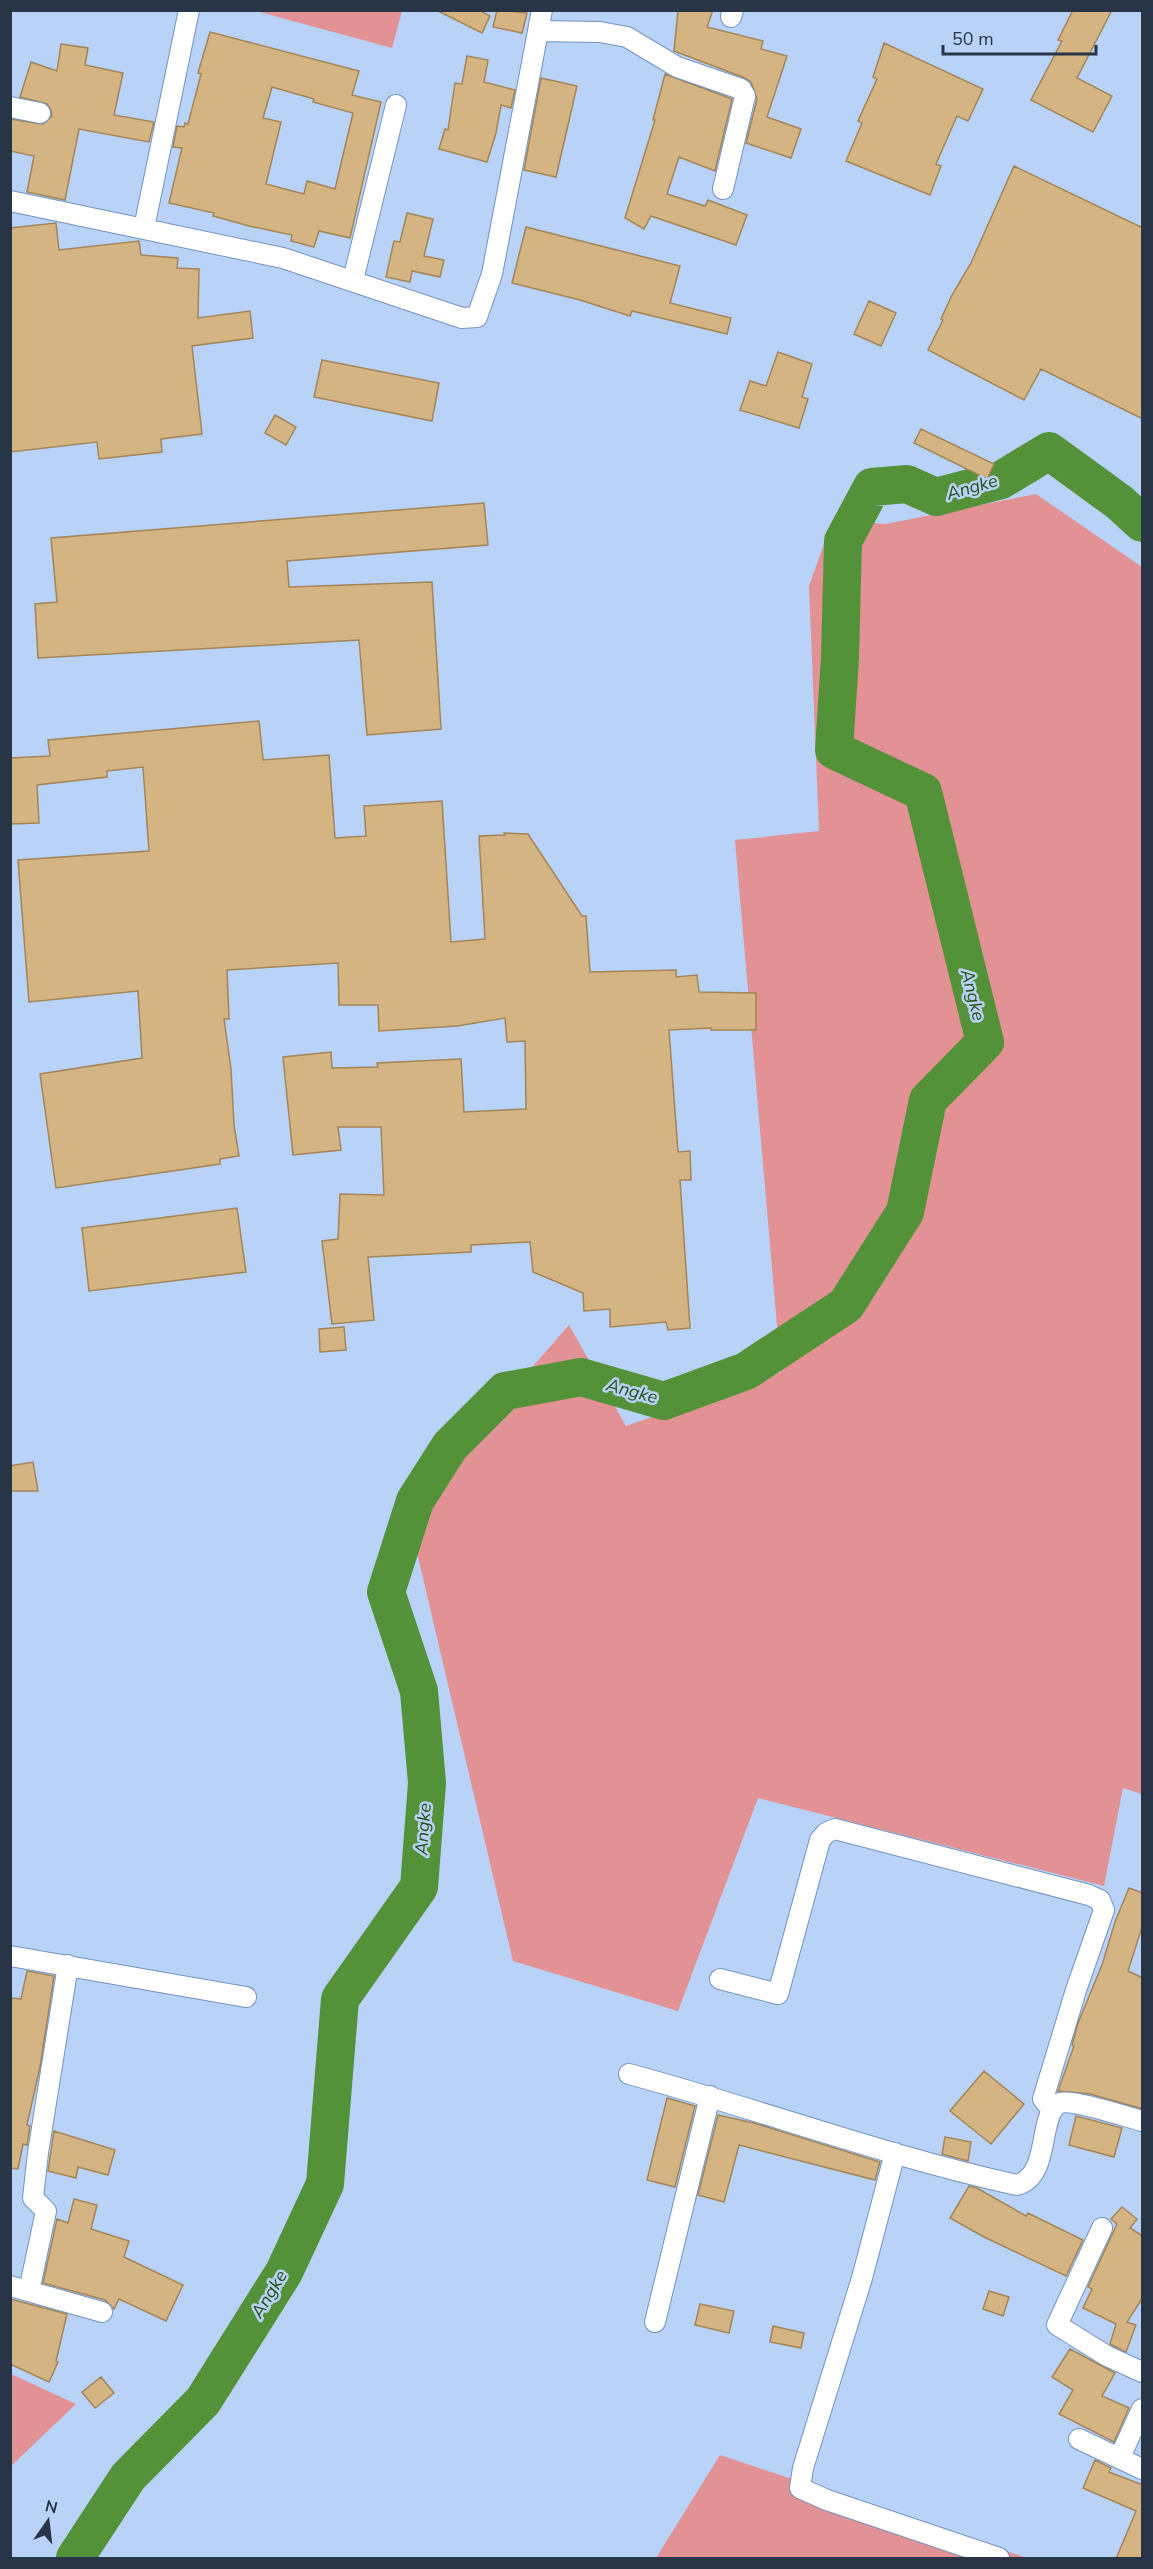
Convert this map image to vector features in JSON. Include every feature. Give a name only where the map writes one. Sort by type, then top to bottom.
[{"type":"street","points":[[144,228],[189,10]]},
{"type":"street","points":[[10,201],[283,258],[462,318],[477,317],[492,274],[542,10]]},
{"type":"street","points":[[539,31],[600,32],[627,37],[677,67],[741,89],[745,96],[723,189]]},
{"type":"street","points":[[353,280],[396,105]]},
{"type":"street","points":[[10,107],[40,113]]},
{"type":"street","points":[[720,1979],[778,1994],[820,1840],[826,1833],[835,1829],[1089,1895],[1100,1900],[1104,1910],[1076,1990],[1043,2099],[1052,2110]]},
{"type":"street","points":[[10,1956],[246,1997]]},
{"type":"street","points":[[68,1965],[33,2198],[46,2211],[20,2289],[102,2312]]},
{"type":"street","points":[[629,2074],[710,2096],[895,2153],[1017,2185],[1026,2182],[1036,2168],[1052,2110],[1061,2103],[1074,2103],[1143,2121]]},
{"type":"street","points":[[655,2322],[710,2096]]},
{"type":"street","points":[[895,2153],[862,2278],[803,2468],[800,2488],[827,2500],[999,2559]]},
{"type":"street","points":[[1102,2228],[1057,2325],[1107,2356],[1143,2373]]},
{"type":"street","points":[[1120,2457],[1143,2409]]},
{"type":"street","points":[[1079,2439],[1143,2469]]},
{"type":"shaded area","points":[[256,11],[402,11],[392,48]]},
{"type":"shaded area","points":[[1036,494],[1142,567],[1142,1794],[1123,1788],[1104,1886],[758,1798],[678,2011],[513,1961],[407,1510],[569,1325],[626,1426],[781,1372],[735,840],[819,831],[809,586],[833,519],[886,524]]},
{"type":"shaded area","points":[[11,2374],[76,2404],[11,2466]]},
{"type":"shaded area","points":[[720,2455],[1027,2558],[656,2558]]},
{"type":"building","points":[[436,10],[479,10],[490,16],[482,33]]},
{"type":"building","points":[[497,10],[527,13],[522,33],[493,27]]},
{"type":"building","points":[[678,10],[713,10],[707,27],[763,41],[761,49],[787,56],[767,117],[801,129],[791,158],[746,143],[757,99],[751,82],[674,51]]},
{"type":"building","points":[[1073,10],[1112,10],[1077,78],[1112,96],[1093,132],[1031,100],[1062,41],[1058,40]]},
{"type":"building","points":[[210,32],[359,71],[352,95],[381,102],[350,238],[319,231],[314,247],[291,241],[292,235],[249,226],[213,216],[214,213],[169,203],[182,148],[173,147],[177,126],[184,127],[185,123],[188,124],[201,74],[198,73]],"holes":[[[272,87],[314,99],[313,102],[353,113],[335,189],[307,181],[304,194],[266,184],[281,122],[263,118]]]},
{"type":"building","points":[[884,43],[983,89],[968,121],[957,116],[936,164],[941,166],[930,195],[846,161],[862,123],[858,121],[877,79],[873,77]]},
{"type":"building","points":[[61,44],[88,48],[85,65],[123,73],[114,115],[154,122],[149,142],[79,129],[65,200],[27,192],[34,156],[10,151],[10,119],[43,124],[52,116],[47,104],[20,97],[31,62],[57,71]]},
{"type":"building","points":[[467,56],[488,60],[484,82],[515,90],[511,108],[501,105],[496,133],[487,162],[439,149],[445,129],[448,130],[455,83],[462,84]]},
{"type":"building","points":[[665,74],[732,99],[715,171],[679,157],[667,194],[705,206],[708,200],[747,215],[736,245],[651,216],[644,229],[625,218],[655,120],[653,120]]},
{"type":"building","points":[[541,78],[577,86],[556,177],[524,170]]},
{"type":"building","points":[[1014,166],[1143,228],[1143,419],[1041,369],[1024,400],[928,350],[952,295],[971,263]]},
{"type":"building","points":[[407,213],[433,219],[424,256],[444,260],[440,277],[412,271],[410,282],[386,277],[394,241],[400,242]]},
{"type":"building","points":[[56,223],[59,250],[139,241],[141,255],[178,258],[177,268],[199,269],[198,318],[250,311],[253,338],[192,346],[202,434],[161,439],[162,452],[99,459],[97,442],[10,452],[10,228]]},
{"type":"building","points":[[526,227],[680,266],[670,303],[731,318],[727,334],[632,311],[630,316],[580,300],[512,283]]},
{"type":"building","points":[[869,301],[896,313],[881,346],[854,334]]},
{"type":"building","points":[[778,352],[812,364],[802,397],[808,399],[799,428],[740,410],[750,381],[766,386]]},
{"type":"building","points":[[322,360],[439,383],[432,421],[314,397]]},
{"type":"building","points":[[275,415],[296,427],[286,445],[265,433]]},
{"type":"building","points":[[921,429],[994,464],[987,479],[914,443]]},
{"type":"building","points":[[484,503],[488,545],[287,561],[289,587],[432,582],[441,729],[367,735],[359,640],[38,658],[35,604],[57,602],[51,538]]},
{"type":"building","points":[[259,721],[263,760],[329,755],[335,838],[366,836],[364,806],[442,801],[451,942],[485,939],[479,836],[505,835],[504,833],[528,834],[582,916],[586,916],[590,972],[676,970],[676,977],[697,975],[699,992],[756,993],[756,1030],[711,1030],[711,1028],[669,1030],[678,1152],[690,1151],[691,1180],[680,1180],[690,1328],[668,1330],[666,1322],[610,1327],[610,1309],[584,1311],[583,1293],[533,1272],[530,1242],[471,1245],[471,1252],[368,1257],[374,1320],[332,1324],[322,1241],[338,1239],[340,1194],[384,1195],[381,1127],[338,1127],[341,1150],[293,1155],[283,1057],[331,1052],[332,1068],[378,1067],[377,1063],[461,1059],[464,1112],[526,1109],[525,1041],[507,1042],[505,1018],[457,1026],[379,1031],[378,1005],[339,1005],[338,963],[227,970],[229,1019],[224,1019],[239,1156],[220,1159],[220,1164],[56,1188],[40,1074],[142,1058],[138,991],[29,1002],[18,860],[149,851],[143,767],[107,771],[107,777],[37,785],[39,823],[10,824],[10,758],[50,756],[48,740]]},
{"type":"building","points":[[237,1208],[246,1272],[89,1291],[82,1228]]},
{"type":"building","points":[[344,1327],[346,1350],[320,1352],[319,1329]]},
{"type":"building","points":[[33,1462],[38,1491],[10,1491],[10,1466]]},
{"type":"building","points":[[1129,1888],[1143,1893],[1143,1924],[1128,1971],[1143,1978],[1143,2109],[1090,2094],[1058,2091],[1074,2046],[1072,2045],[1078,2023],[1102,1965],[1115,1922]]},
{"type":"building","points":[[27,1971],[54,1976],[40,2067],[27,2125],[30,2126],[27,2145],[23,2144],[18,2169],[10,2168],[10,2008],[12,1998],[21,1999]]},
{"type":"building","points":[[984,2071],[1024,2104],[991,2144],[950,2111]]},
{"type":"building","points":[[667,2098],[695,2106],[675,2187],[647,2180]]},
{"type":"building","points":[[718,2115],[754,2123],[880,2162],[875,2180],[739,2145],[724,2202],[698,2195]]},
{"type":"building","points":[[1076,2116],[1122,2128],[1114,2157],[1069,2145]]},
{"type":"building","points":[[54,2131],[115,2150],[108,2175],[78,2167],[76,2178],[48,2171]]},
{"type":"building","points":[[945,2137],[971,2142],[968,2161],[942,2154]]},
{"type":"building","points":[[969,2186],[977,2188],[1026,2216],[1028,2213],[1083,2240],[1066,2276],[950,2218]]},
{"type":"building","points":[[74,2199],[97,2205],[91,2229],[129,2241],[124,2257],[183,2285],[166,2321],[119,2299],[114,2309],[105,2300],[43,2283],[57,2219],[68,2223]]},
{"type":"building","points":[[1122,2207],[1137,2219],[1130,2228],[1143,2236],[1143,2297],[1127,2322],[1136,2325],[1126,2352],[1110,2344],[1116,2324],[1083,2308],[1092,2289],[1088,2287],[1117,2224],[1111,2219]]},
{"type":"building","points":[[989,2291],[1009,2297],[1003,2316],[983,2309]]},
{"type":"building","points":[[10,2299],[67,2314],[56,2361],[58,2362],[49,2382],[10,2364]]},
{"type":"building","points":[[700,2304],[734,2311],[729,2333],[695,2325]]},
{"type":"building","points":[[773,2326],[804,2333],[801,2348],[770,2342]]},
{"type":"building","points":[[1070,2349],[1115,2373],[1102,2396],[1129,2408],[1114,2442],[1059,2414],[1073,2390],[1052,2377]]},
{"type":"building","points":[[101,2377],[114,2393],[95,2408],[82,2392]]},
{"type":"building","points":[[1095,2460],[1111,2468],[1109,2472],[1143,2485],[1143,2559],[1116,2559],[1136,2511],[1083,2488]]},
{"type":"waterway","name":"Angke","points":[[75,2558],[128,2477],[203,2401],[284,2272],[325,2184],[340,1999],[419,1887],[427,1783],[419,1691],[386,1592],[415,1501],[450,1446],[505,1391],[581,1377],[664,1401],[746,1371],[846,1305],[905,1212],[928,1100],[985,1042],[923,792],[834,750],[840,657],[843,541],[872,487],[907,484],[936,497],[1001,480],[1049,451],[1119,502],[1142,523]]}]
